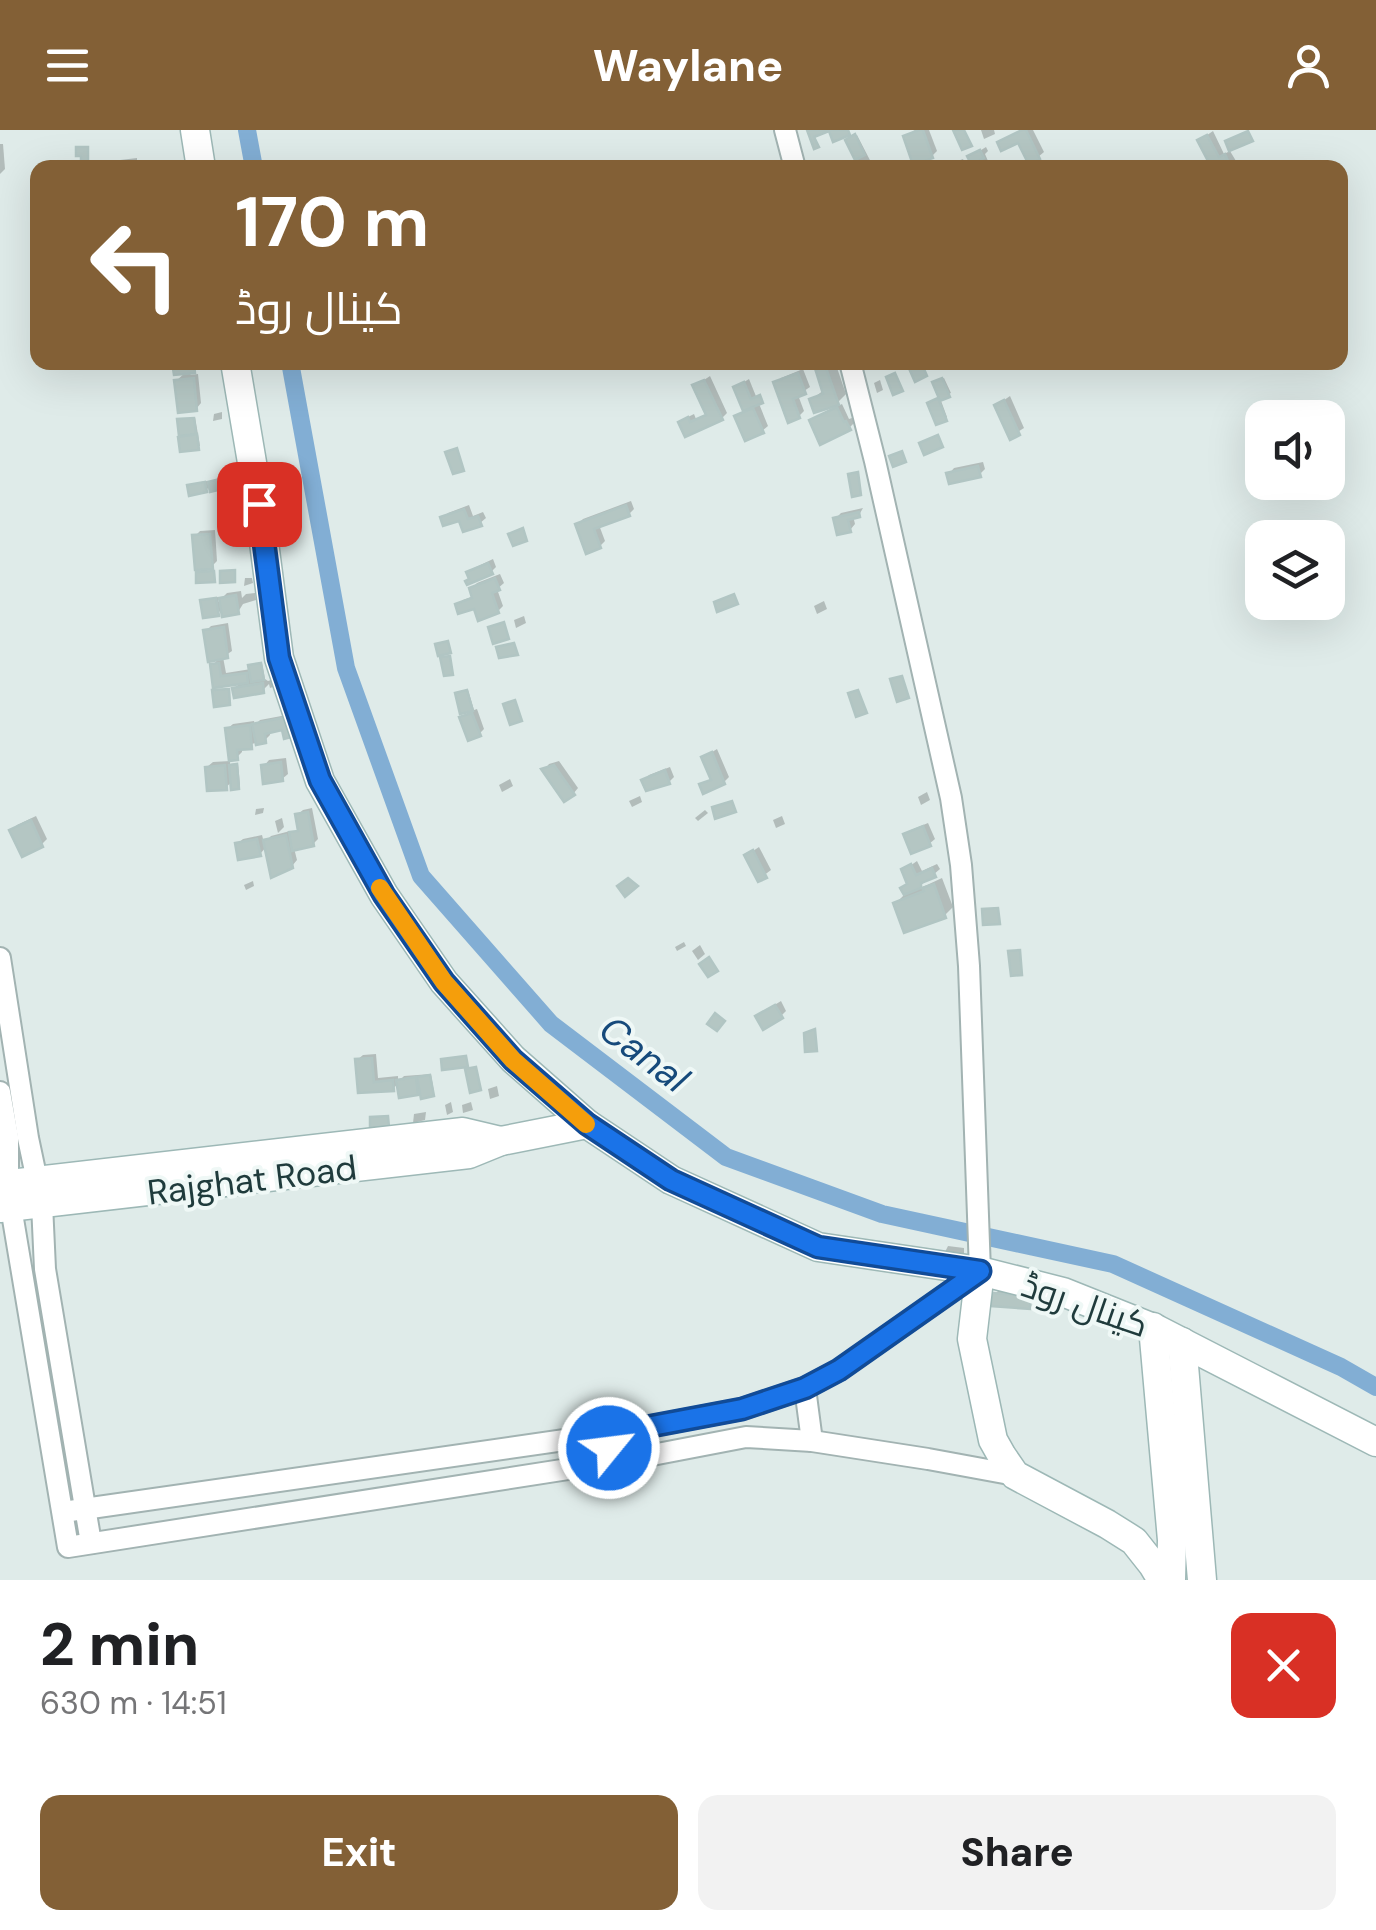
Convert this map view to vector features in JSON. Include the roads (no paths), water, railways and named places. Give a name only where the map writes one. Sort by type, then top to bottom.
[{"type":"street","points":[[195,130],[200,160]]},
{"type":"street","points":[[784,130],[793,160]]},
{"type":"street","name":"کینال روڈ","points":[[236,370],[279,658],[320,780],[384,895],[444,982],[513,1060],[587,1124],[671,1180],[818,1247],[980,1262],[1152,1328],[1376,1442]]},
{"type":"street","points":[[852,370],[951,798],[961,865],[979,1192],[980,1262],[972,1339],[993,1440],[1016,1475]]},
{"type":"street","points":[[0,958],[7,1086],[5,1196],[68,1547],[626,1460],[746,1437],[812,1441],[1016,1475],[1134,1541],[1162,1580]]},
{"type":"street","points":[[7,1086],[28,1138],[40,1193],[45,1269],[91,1543]]},
{"type":"street","name":"Rajghat Road","points":[[5,1196],[463,1132],[501,1141],[587,1124]]},
{"type":"street","points":[[63,1512],[620,1432],[742,1409],[805,1388],[839,1370],[980,1262]]},
{"type":"street","points":[[1152,1328],[1172,1540],[1171,1580]]},
{"type":"street","points":[[1182,1342],[1202,1580]]},
{"type":"street","points":[[42,1389],[64,1383]]},
{"type":"street","points":[[805,1388],[812,1441]]},
{"type":"street","points":[[742,1409],[746,1437]]},
{"type":"street","points":[[620,1432],[611,1438],[609,1448],[615,1458],[626,1460]]},
{"type":"waterway","name":"Canal","points":[[247,130],[253,160]]},
{"type":"waterway","name":"Canal","points":[[291,370],[346,668],[421,876],[551,1024],[726,1157],[882,1214],[1113,1264],[1341,1367],[1376,1387]]}]
